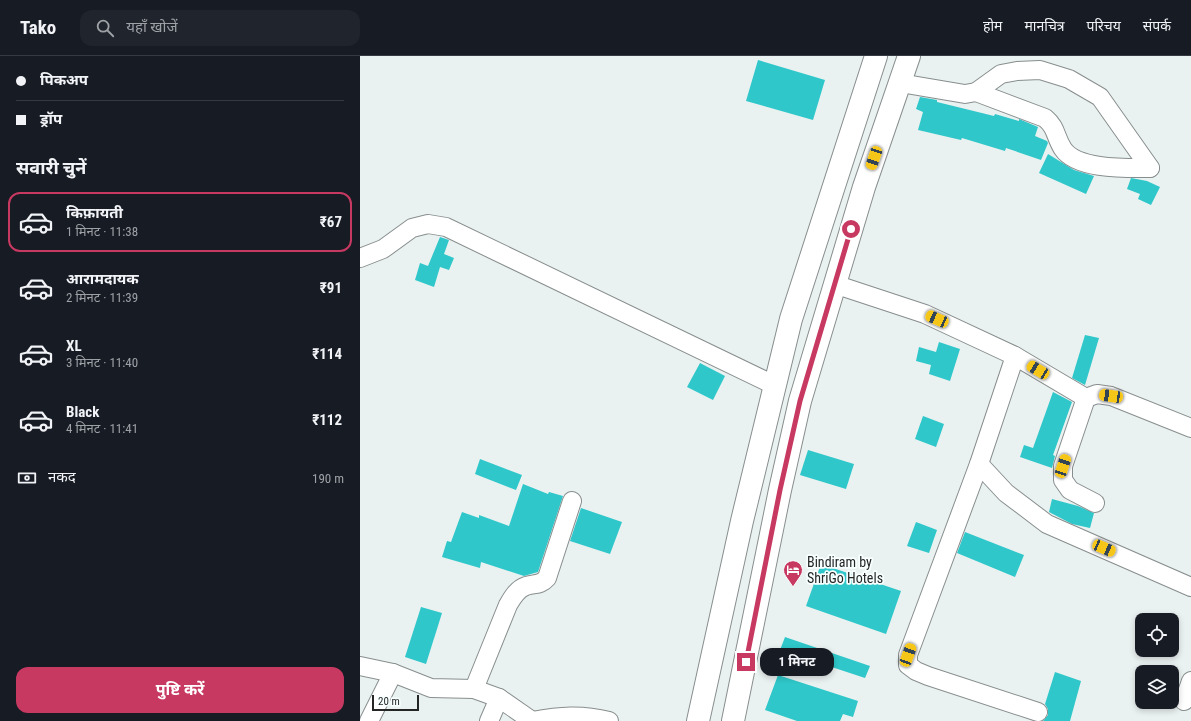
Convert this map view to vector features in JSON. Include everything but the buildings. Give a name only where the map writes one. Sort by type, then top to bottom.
[{"type":"highway","points":[[698,721],[742,521],[791,320],[876,56]]},
{"type":"highway","points":[[733,721],[780,490],[800,401],[864,188],[908,56]]},
{"type":"street","points":[[900,83],[965,94],[976,92],[1001,74],[1016,71],[1040,70],[1069,79],[1100,97],[1150,168],[1114,168],[1072,158],[1062,149],[1053,124],[1045,118],[976,92]]},
{"type":"street","points":[[360,258],[383,249],[412,228],[428,224],[446,227],[774,385]]},
{"type":"street","points":[[834,284],[925,314],[1015,356],[1086,398]]},
{"type":"street","points":[[1015,356],[979,464],[908,655],[908,665],[916,671],[928,676],[1038,712]]},
{"type":"street","points":[[1086,398],[1097,394],[1111,396],[1191,428]]},
{"type":"street","points":[[1086,398],[1063,466],[1064,480],[1070,490],[1095,502]]},
{"type":"street","points":[[979,464],[1006,493],[1047,524],[1191,587]]},
{"type":"street","points":[[474,689],[508,605],[515,593],[525,586],[543,583],[547,578],[572,501]]},
{"type":"street","points":[[360,666],[393,673],[431,688],[474,689],[499,698],[532,721],[564,716],[589,716],[609,721]]},
{"type":"street","points":[[369,721],[393,673]]},
{"type":"street","points":[[1184,701],[1191,681]]},
{"type":"street","points":[[489,721],[499,698]]},
{"type":"place","name":"Bindiram by ShriGo Hotels","points":[[793,587]]},
{"type":"route","points":[[746,662],[780,490],[800,401],[851,229]]}]
